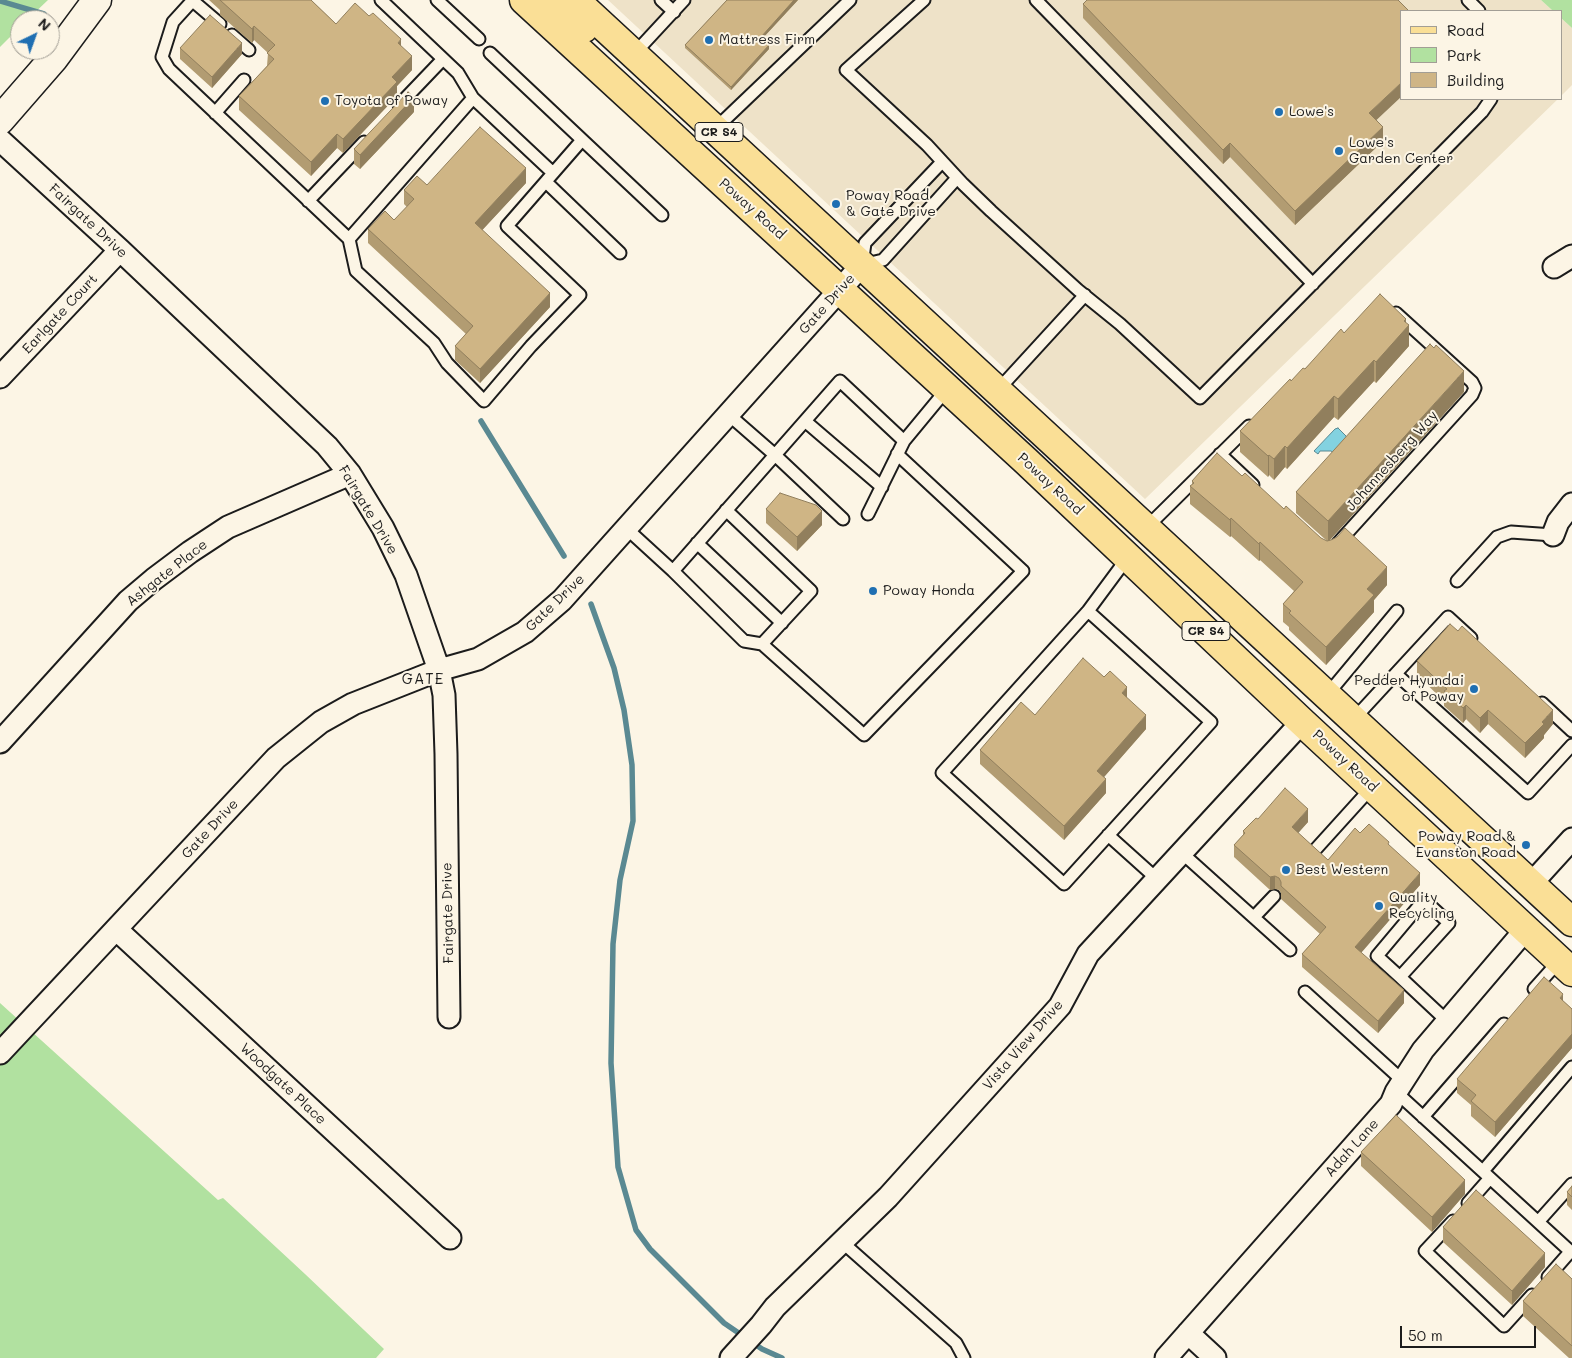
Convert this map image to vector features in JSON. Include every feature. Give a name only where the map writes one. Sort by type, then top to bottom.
[{"type":"main road","name":"Poway Road","points":[[524,0],[1026,461],[1302,722],[1526,929]]},
{"type":"main road","points":[[553,0],[617,58],[637,72],[665,83]]},
{"type":"main road","name":"CR S4","points":[[575,0],[1572,922]]},
{"type":"main road","points":[[1026,461],[1061,480],[1124,537],[1141,534],[1146,528]]},
{"type":"main road","points":[[1128,558],[1147,555],[1153,558],[1251,648],[1264,657],[1298,669]]},
{"type":"main road","points":[[1302,722],[1381,774],[1512,892],[1524,892],[1531,884]]},
{"type":"main road","points":[[1526,929],[1532,921],[1538,918],[1545,919],[1568,959]]},
{"type":"street","points":[[0,120],[54,58],[97,0]]},
{"type":"street","name":"Fairgate Drive","points":[[0,140],[120,250],[327,446],[350,474],[383,528],[406,575],[439,670],[444,695],[449,1017]]},
{"type":"street","name":"Earlgate Court","points":[[0,377],[120,250]]},
{"type":"street","name":"Gate Drive","points":[[0,1053],[276,758],[321,722],[353,704],[439,670],[478,659],[525,632],[562,600],[862,265]]},
{"type":"street","name":"Ashgate Place","points":[[0,742],[128,601],[161,574],[228,527],[350,474]]},
{"type":"street","points":[[1553,535],[1558,522],[1572,504]]},
{"type":"street","name":"Vista View Drive","points":[[735,1354],[775,1307],[888,1197],[1060,1006],[1088,954],[1302,722]]},
{"type":"street","points":[[1531,884],[1572,839]]},
{"type":"street","name":"Adah Lane","points":[[1166,1358],[1391,1104],[1423,1050],[1526,929]]},
{"type":"street","name":"Woodgate Place","points":[[117,930],[450,1238]]},
{"type":"street","points":[[1188,1333],[1215,1358]]},
{"type":"lane","points":[[249,50],[193,0],[173,22],[162,57],[169,69],[349,239],[356,271],[434,344],[447,363],[484,400],[531,346],[580,295],[507,226],[582,140]]},
{"type":"lane","points":[[381,0],[458,73],[472,98],[550,177],[620,253]]},
{"type":"lane","points":[[437,0],[479,39]]},
{"type":"lane","points":[[661,0],[674,12]]},
{"type":"lane","points":[[634,54],[684,0]]},
{"type":"lane","points":[[715,129],[850,0]]},
{"type":"lane","points":[[924,0],[846,70],[927,145],[997,217],[1120,324],[1200,398],[1482,112],[1490,100]]},
{"type":"lane","points":[[1036,0],[1313,284]]},
{"type":"lane","points":[[1468,0],[1478,10]]},
{"type":"lane","points":[[490,53],[662,215]]},
{"type":"lane","points":[[389,116],[443,59]]},
{"type":"lane","points":[[215,113],[244,80]]},
{"type":"lane","points":[[349,239],[472,98]]},
{"type":"lane","points":[[308,201],[369,137]]},
{"type":"lane","points":[[942,162],[865,244],[862,265],[883,260],[957,178]]},
{"type":"lane","points":[[998,390],[1085,295]]},
{"type":"lane","name":"Johannesberg Way","points":[[1328,551],[1332,549],[1472,396],[1475,388],[1472,382],[1388,306]]},
{"type":"lane","points":[[673,571],[840,380],[904,441]]},
{"type":"lane","points":[[868,514],[904,441],[947,389]]},
{"type":"lane","points":[[728,414],[775,455],[842,519]]},
{"type":"lane","points":[[805,421],[882,487]]},
{"type":"lane","points":[[1146,528],[1254,421]]},
{"type":"lane","points":[[626,528],[744,640],[762,644],[864,735],[1023,571],[897,454]]},
{"type":"lane","points":[[1220,454],[1262,492]]},
{"type":"lane","points":[[726,510],[811,591],[762,644]]},
{"type":"lane","points":[[1457,581],[1497,536],[1511,532],[1553,535]]},
{"type":"lane","points":[[697,543],[782,623]]},
{"type":"lane","points":[[1088,611],[1211,722],[1064,884],[942,773],[1088,611],[1128,558]]},
{"type":"lane","points":[[1327,695],[1397,611]]},
{"type":"lane","points":[[1353,720],[1448,617],[1478,644]]},
{"type":"lane","points":[[1396,674],[1528,793],[1572,745]]},
{"type":"lane","points":[[1536,697],[1572,730]]},
{"type":"lane","points":[[1315,850],[1372,787]]},
{"type":"lane","points":[[1108,835],[1157,880]]},
{"type":"lane","points":[[1182,853],[1290,950]]},
{"type":"lane","points":[[1254,917],[1274,896]]},
{"type":"lane","points":[[1400,977],[1449,923],[1424,900],[1377,956],[1447,1021]]},
{"type":"lane","points":[[1527,998],[1568,959]]},
{"type":"lane","points":[[1304,992],[1400,1087],[1423,1117],[1486,1175],[1571,1252],[1504,1326],[1426,1251],[1486,1175],[1572,1067]]},
{"type":"lane","points":[[1423,1117],[1514,1012]]},
{"type":"lane","points":[[1538,1222],[1572,1184]]},
{"type":"lane","points":[[842,1242],[956,1343],[964,1358]]},
{"type":"shaded area","points":[[608,0],[1541,0],[1552,10],[1400,10],[1400,100],[1557,100],[1145,499]]},
{"type":"shaded area","points":[[1562,19],[1572,28],[1572,85],[1562,95]]},
{"type":"green space","points":[[0,0],[48,0],[38,10],[10,10],[10,37],[0,47]]},
{"type":"green space","points":[[1541,0],[1572,0],[1572,28],[1562,19],[1562,10],[1552,10]]},
{"type":"green space","points":[[0,1003],[218,1200],[223,1198],[305,1274],[384,1349],[376,1358],[0,1358]]},
{"type":"water","points":[[1338,428],[1347,439],[1334,453],[1331,451],[1320,451],[1318,454],[1314,451],[1335,429]]},
{"type":"building","name":"Toyota of Poway","points":[[220,0],[311,0],[336,24],[355,3],[369,16],[373,13],[401,39],[398,43],[412,56],[392,77],[397,82],[343,139],[337,134],[311,162],[239,96],[274,59],[267,53],[275,45],[254,26],[252,29]]},
{"type":"building","points":[[727,0],[794,0],[761,37],[769,45],[731,87],[685,45]]},
{"type":"building","name":"Lowe's","points":[[1087,0],[1398,0],[1408,10],[1400,10],[1400,84],[1369,113],[1383,127],[1295,211],[1230,143],[1223,150],[1083,4]]},
{"type":"building","points":[[210,15],[242,43],[212,77],[180,48]]},
{"type":"building","points":[[408,92],[414,97],[360,155],[354,149]]},
{"type":"building","points":[[480,127],[526,168],[475,223],[550,293],[480,369],[455,346],[473,326],[368,229],[385,211],[394,220],[414,199],[404,190],[417,176],[427,185]]},
{"type":"building","points":[[1380,294],[1406,319],[1404,321],[1409,325],[1376,362],[1374,360],[1338,399],[1334,396],[1287,448],[1285,446],[1274,459],[1268,456],[1240,431],[1290,379],[1291,381],[1303,368],[1305,369],[1341,329],[1344,333]]},
{"type":"building","points":[[1430,344],[1434,348],[1436,345],[1464,371],[1328,521],[1296,492]]},
{"type":"building","points":[[1217,453],[1242,476],[1245,473],[1284,509],[1286,506],[1321,538],[1327,541],[1331,540],[1337,537],[1345,528],[1387,567],[1367,589],[1374,595],[1326,647],[1289,613],[1291,611],[1283,604],[1303,582],[1260,542],[1259,544],[1231,518],[1230,520],[1190,486],[1194,483],[1192,481]]},
{"type":"building","points":[[780,493],[816,505],[822,511],[797,537],[766,509]]},
{"type":"building","name":"Pedder Hyundai of Poway","points":[[1450,624],[1458,631],[1462,626],[1553,710],[1542,722],[1544,724],[1525,743],[1488,710],[1480,718],[1466,705],[1463,708],[1444,691],[1447,689],[1417,661]]},
{"type":"building","points":[[1083,658],[1104,677],[1110,671],[1127,687],[1122,693],[1146,715],[1097,771],[1106,779],[1064,826],[980,750],[1021,702],[1035,715]]},
{"type":"building","points":[[1285,788],[1308,809],[1292,827],[1328,860],[1355,828],[1360,833],[1369,824],[1420,873],[1355,947],[1404,990],[1378,1021],[1302,954],[1326,927],[1281,886],[1279,878],[1275,876],[1270,877],[1234,845],[1245,833],[1243,831],[1256,818],[1258,819]]},
{"type":"building","points":[[1544,977],[1563,994],[1560,998],[1572,1009],[1572,1034],[1495,1122],[1471,1101],[1476,1095],[1457,1079]]},
{"type":"building","points":[[1396,1115],[1465,1180],[1432,1217],[1361,1152]]},
{"type":"building","points":[[1572,1186],[1572,1197],[1567,1192]]},
{"type":"building","points":[[1476,1190],[1545,1253],[1512,1291],[1443,1227]]},
{"type":"building","points":[[1556,1264],[1572,1279],[1572,1346],[1523,1301]]},
{"type":"waterway","points":[[0,1],[30,10]]},
{"type":"waterway","points":[[481,421],[564,556]]},
{"type":"waterway","points":[[591,604],[614,668],[624,710],[632,765],[633,821],[620,880],[613,944],[611,1063],[618,1167],[636,1230],[650,1249],[724,1323],[762,1349],[782,1358]]},
{"type":"place","name":"Mattress Firm","points":[[709,40]]},
{"type":"place","name":"Toyota of Poway","points":[[325,101]]},
{"type":"place","name":"Lowe's","points":[[1279,112]]},
{"type":"place","name":"Lowe's Garden Center","points":[[1339,151]]},
{"type":"place","name":"Poway Road & Gate Drive","points":[[836,204]]},
{"type":"place","name":"Poway Honda","points":[[873,591]]},
{"type":"place","name":"Pedder Hyundai of Poway","points":[[1474,689]]},
{"type":"place","name":"Poway Road & Evanston Road","points":[[1526,845]]},
{"type":"place","name":"Best Western","points":[[1286,870]]},
{"type":"place","name":"Quality Recycling","points":[[1379,906]]},
{"type":"district","name":"GATE","points":[[423,679]]}]
